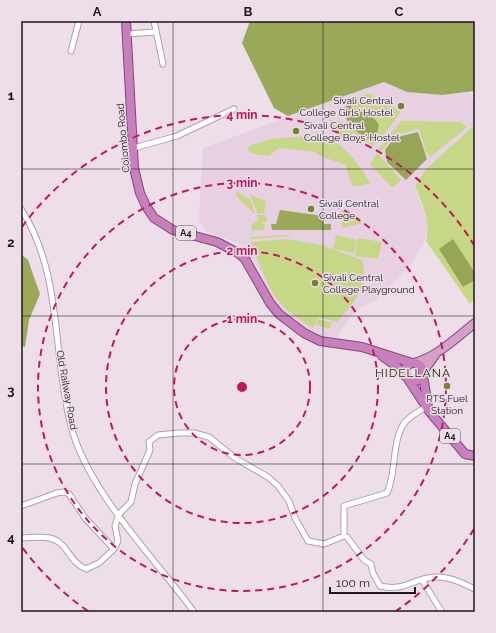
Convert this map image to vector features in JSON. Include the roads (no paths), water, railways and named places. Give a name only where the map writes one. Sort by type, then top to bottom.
[{"type":"highway","name":"Colombo Road","points":[[126,21],[134,168],[140,193],[154,218],[173,230],[217,242],[238,253],[245,259],[270,303],[280,314],[304,333],[320,341],[362,347],[413,363]]},
{"type":"highway","name":"Colombo Road","points":[[376,352],[396,366],[407,378],[427,409],[465,454],[475,456]]},
{"type":"highway","points":[[423,373],[416,381],[407,378],[406,368],[413,363],[420,366],[423,373],[427,409]]},
{"type":"main road","points":[[413,363],[421,361],[441,349],[475,323]]},
{"type":"main road","points":[[423,373],[441,349]]},
{"type":"street","points":[[71,51],[80,21]]},
{"type":"street","points":[[154,21],[164,64]]},
{"type":"street","points":[[127,34],[156,32]]},
{"type":"street","points":[[134,148],[177,136],[234,109]]},
{"type":"street","name":"Old Railway Road","points":[[21,209],[27,218],[42,254],[53,295],[63,377],[71,426],[91,476],[194,612]]},
{"type":"street","points":[[344,536],[344,506],[387,493],[391,483],[397,442],[402,427],[406,420],[427,409]]},
{"type":"street","points":[[21,538],[50,538],[58,541],[66,549],[73,560],[86,569],[99,563],[114,550],[118,541],[115,526],[119,514],[131,502],[135,484],[150,450],[149,442],[158,435],[194,433],[208,437],[235,458],[268,477],[278,486],[289,501],[295,518],[308,541],[324,544],[344,536]]},
{"type":"street","points":[[21,506],[57,493],[64,492],[69,494],[85,518],[114,550]]},
{"type":"street","points":[[344,536],[347,537],[364,560],[371,564],[373,573],[380,586],[391,589],[410,585],[428,578],[446,577],[475,589]]},
{"type":"street","points":[[422,580],[442,612]]},
{"type":"place","name":"Sivali Central College Girls' Hostel","points":[[401,106]]},
{"type":"place","name":"Sivali Central College Boys' Hostel","points":[[296,131]]},
{"type":"place","name":"Sivali Central College","points":[[311,209]]},
{"type":"place","name":"Sivali Central College Playground","points":[[315,283]]},
{"type":"place","name":"RTS Fuel Station","points":[[447,386]]},
{"type":"district","name":"HIDELLANA","points":[[413,373]]}]
